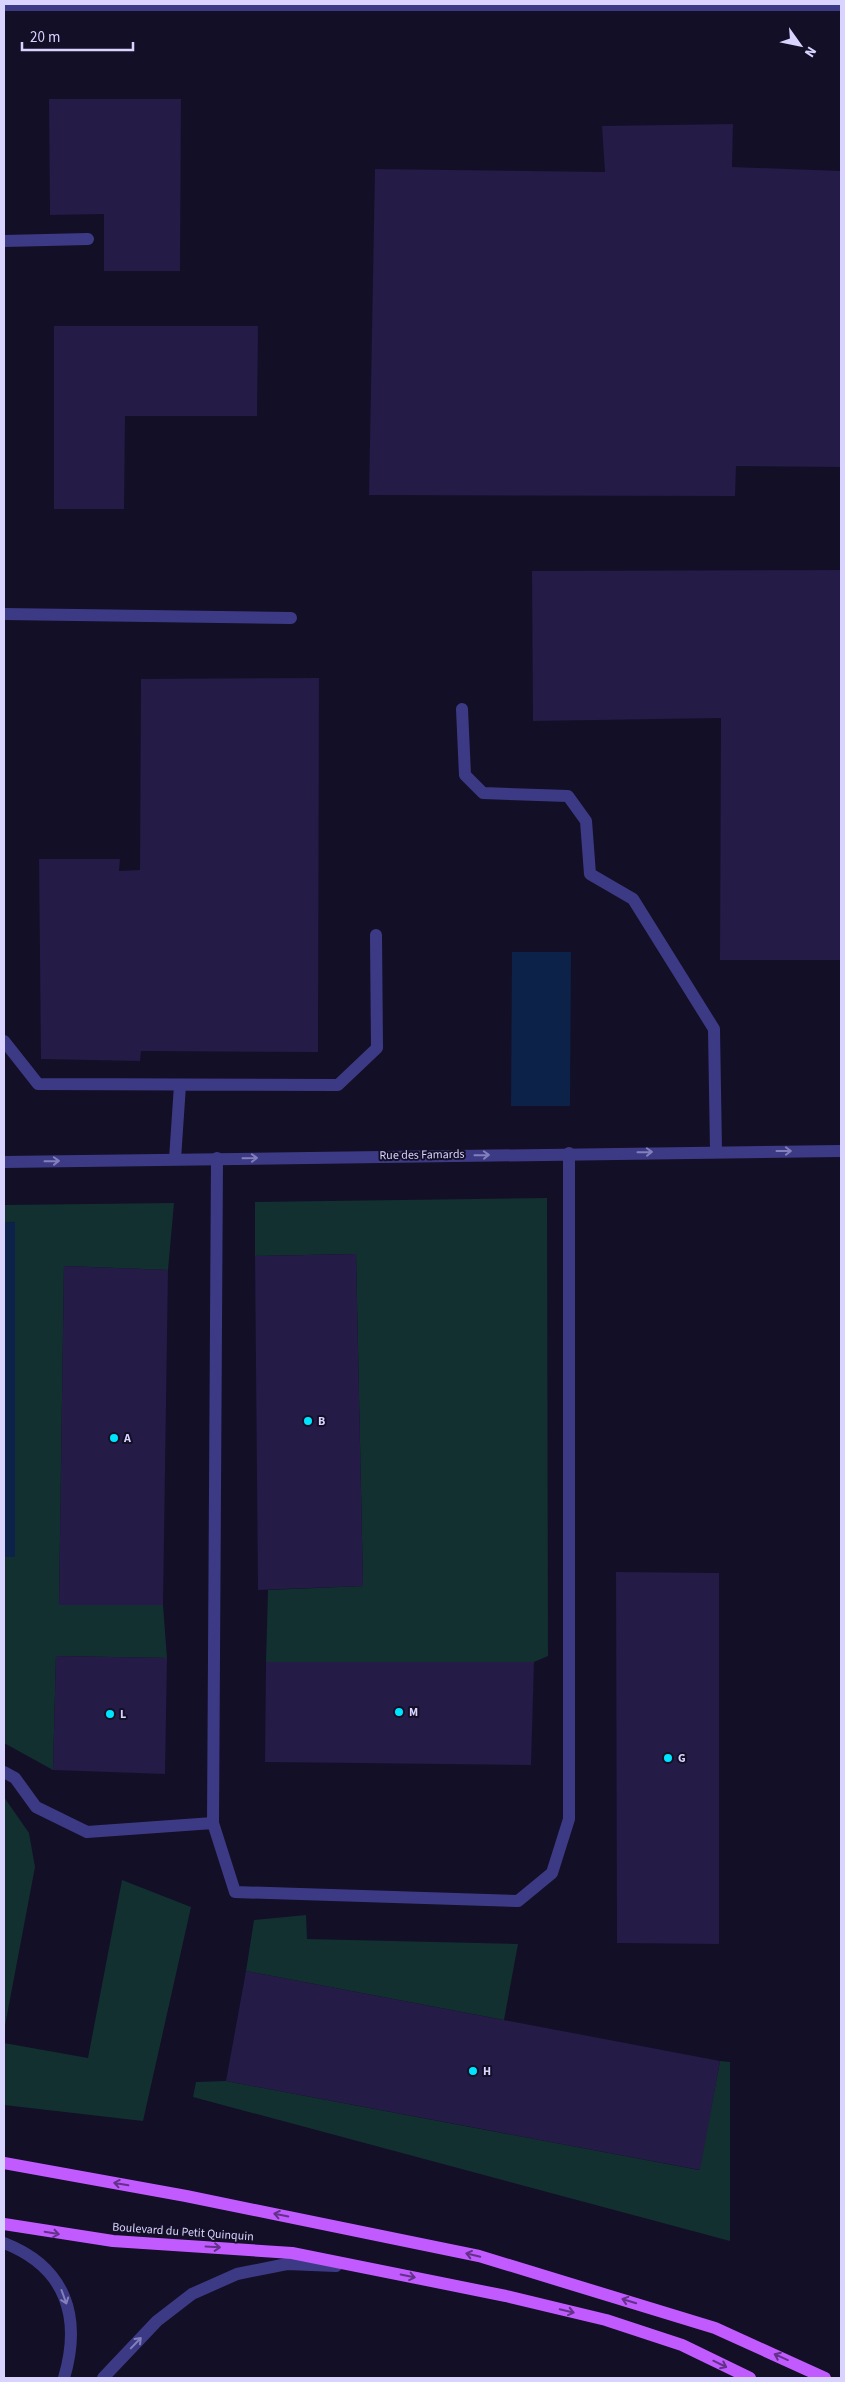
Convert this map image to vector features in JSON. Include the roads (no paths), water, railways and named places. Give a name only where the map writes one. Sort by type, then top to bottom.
[{"type":"main road","points":[[4,2162],[328,2224],[479,2256],[605,2293],[714,2328],[825,2378]]},
{"type":"main road","name":"Boulevard du Petit Quinquin","points":[[4,2224],[113,2241],[292,2253],[506,2296],[606,2320],[682,2345],[750,2378]]},
{"type":"street","points":[[4,5],[841,5]]},
{"type":"street","points":[[4,241],[88,239]]},
{"type":"street","points":[[4,614],[291,618]]},
{"type":"street","points":[[462,708],[464,775],[483,793],[568,796],[586,821],[590,874],[633,898],[714,1029],[716,1151]]},
{"type":"street","points":[[4,1041],[38,1084],[338,1085],[377,1048],[376,935]]},
{"type":"street","points":[[175,1159],[180,1085]]},
{"type":"street","name":"Rue des Famards","points":[[4,1162],[716,1151],[841,1151]]},
{"type":"street","points":[[216,1158],[214,1823],[235,1892],[518,1901],[552,1872],[569,1819],[568,1153]]},
{"type":"street","points":[[4,1772],[15,1778],[36,1807],[87,1832],[214,1823]]},
{"type":"street","points":[[4,2243],[35,2259],[50,2272],[60,2286],[72,2323],[72,2341],[64,2378]]},
{"type":"street","points":[[103,2378],[157,2321],[192,2294],[228,2278],[286,2264],[360,2267]]},
{"type":"water","points":[[512,952],[571,952],[570,1106],[511,1106]]},
{"type":"water","points":[[15,1222],[15,1557],[4,1557],[4,1223]]},
{"type":"place","name":"B","points":[[308,1421]]},
{"type":"place","name":"A","points":[[114,1438]]},
{"type":"place","name":"M","points":[[399,1712]]},
{"type":"place","name":"L","points":[[110,1714]]},
{"type":"place","name":"G","points":[[668,1758]]},
{"type":"place","name":"H","points":[[473,2071]]}]
